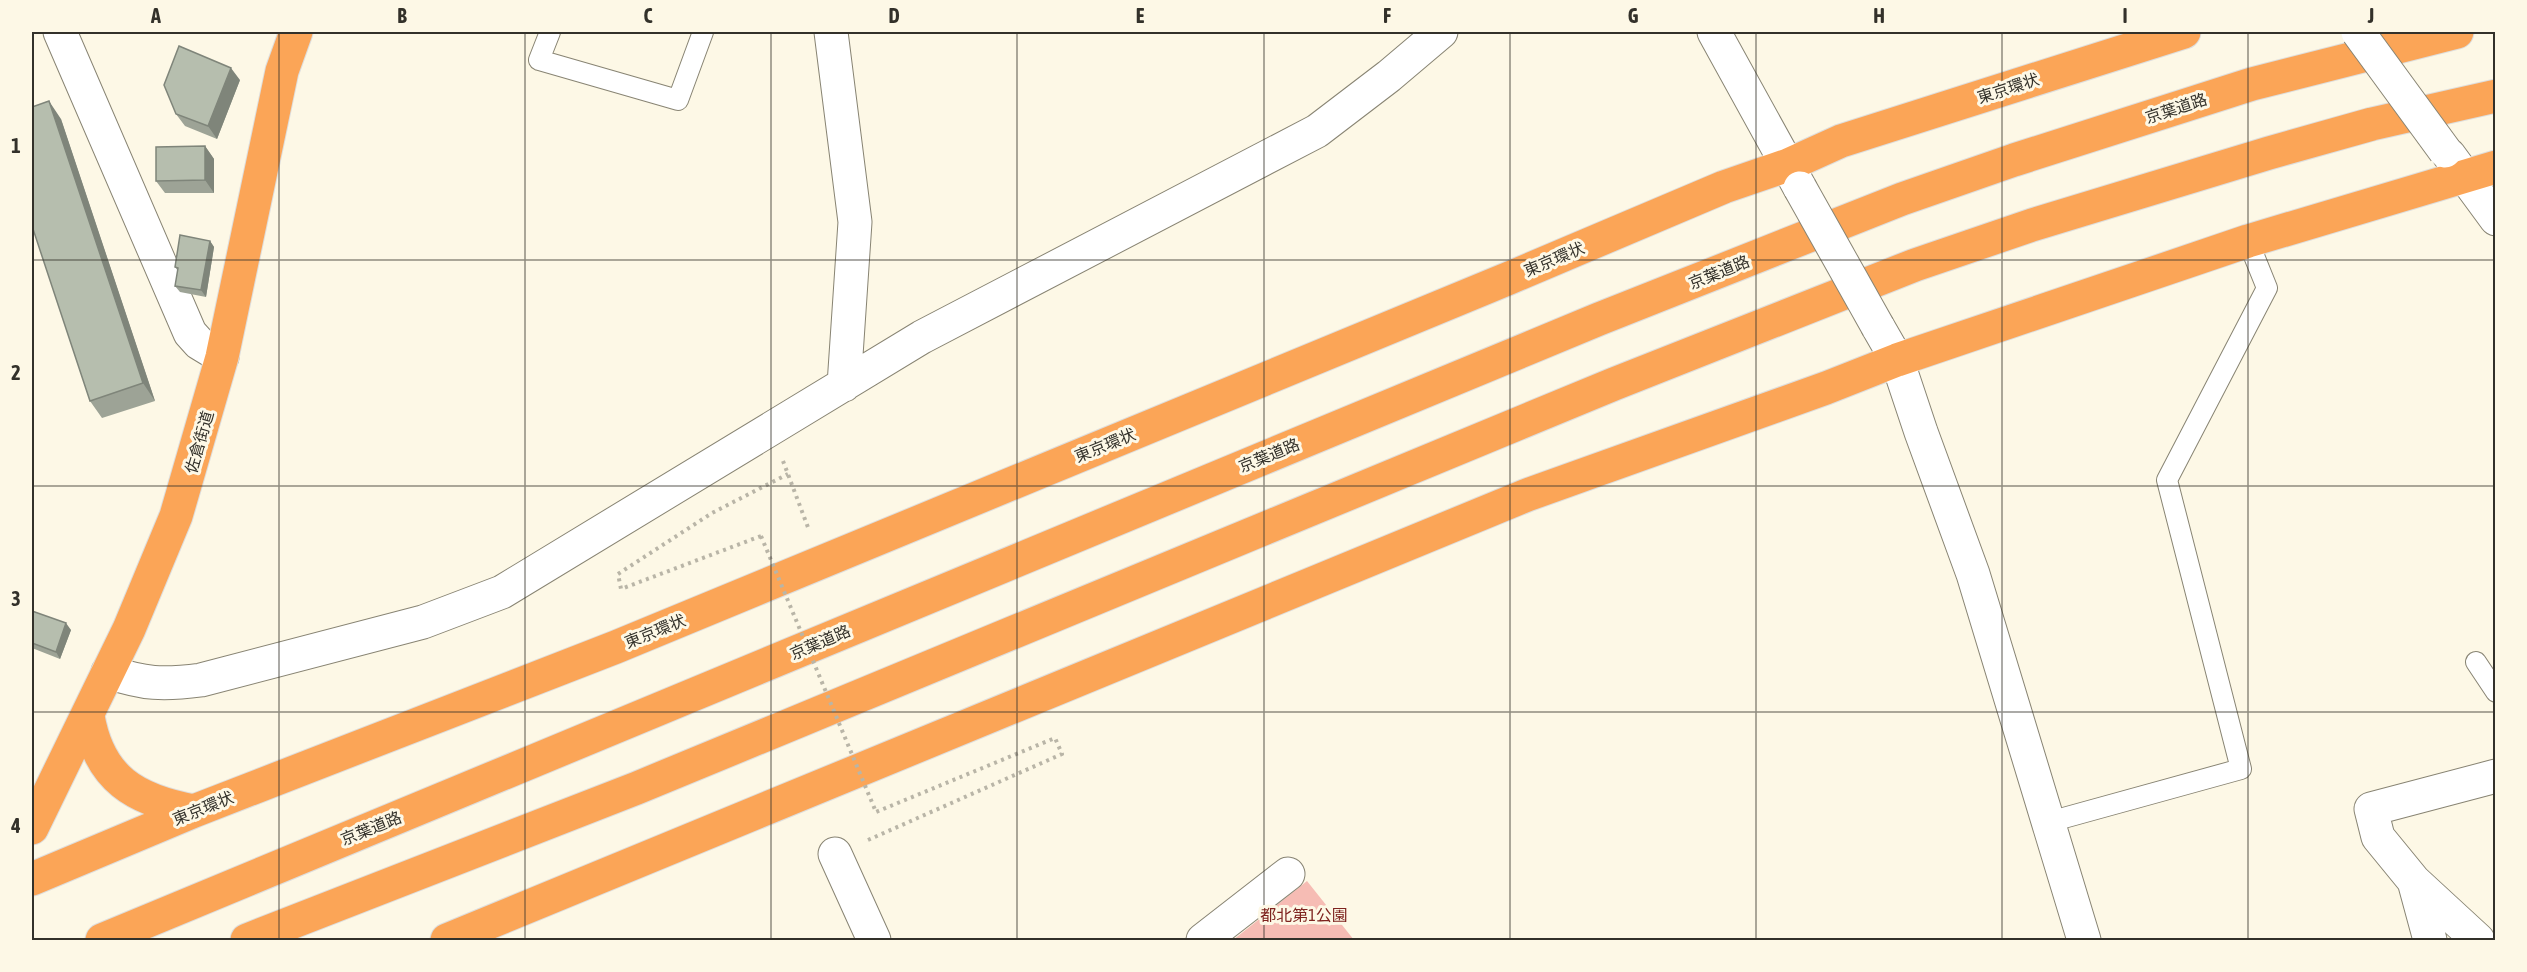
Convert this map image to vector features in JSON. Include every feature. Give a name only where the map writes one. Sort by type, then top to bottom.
[{"type":"highway","name":"佐倉街道","points":[[32,828],[88,716],[148,586],[176,516],[222,357],[282,71],[296,32]]},
{"type":"highway","name":"東京環状","points":[[32,879],[194,811],[616,647],[1724,187],[1794,177],[1841,141],[2184,32]]},
{"type":"highway","name":"京葉道路","points":[[102,940],[1599,319],[1902,199],[2014,160],[2252,84],[2457,32]]},
{"type":"highway","points":[[247,940],[638,788],[1614,384],[1915,265],[2043,221],[2269,153],[2372,124],[2496,96]]},
{"type":"highway","points":[[447,940],[1527,495],[1826,388],[1897,360],[2248,242],[2454,163],[2496,167]]},
{"type":"highway","points":[[88,716],[92,738],[100,753],[124,784],[150,801],[194,811]]},
{"type":"street","points":[[60,32],[190,333],[199,344],[222,357]]},
{"type":"street","points":[[831,32],[855,222],[844,385]]},
{"type":"street","points":[[108,672],[140,682],[167,685],[201,680],[423,622],[502,592],[922,337],[1317,131],[1389,76],[1441,32]]},
{"type":"street","points":[[1714,32],[1897,360],[1974,574],[2084,940]]},
{"type":"street","points":[[2358,32],[2496,219]]},
{"type":"street","points":[[2478,940],[2414,881],[2379,837],[2371,809],[2496,776]]},
{"type":"street","points":[[835,854],[874,940]]},
{"type":"street","points":[[1203,940],[1288,874]]},
{"type":"street","points":[[2414,881],[2430,940]]},
{"type":"lane","points":[[550,32],[539,60],[678,100],[703,32]]},
{"type":"lane","points":[[2049,822],[2241,769],[2167,480],[2267,288],[2248,242]]},
{"type":"lane","points":[[2476,662],[2496,692]]},
{"type":"path","points":[[780,452],[810,534]]},
{"type":"path","points":[[788,474],[712,513],[618,574],[621,589],[761,536],[876,812],[1055,738],[1062,754],[865,841]]},
{"type":"green space","name":"都北第1公園","points":[[1307,881],[1354,940],[1233,940]]},
{"type":"building","points":[[179,46],[231,68],[208,126],[176,114],[164,85]]},
{"type":"building","points":[[49,101],[143,383],[90,401],[32,226],[32,107]]},
{"type":"building","points":[[205,146],[205,180],[156,181],[156,147]]},
{"type":"building","points":[[180,235],[210,241],[201,290],[175,286],[178,268],[175,267]]},
{"type":"building","points":[[32,611],[66,623],[56,652],[32,643]]}]
